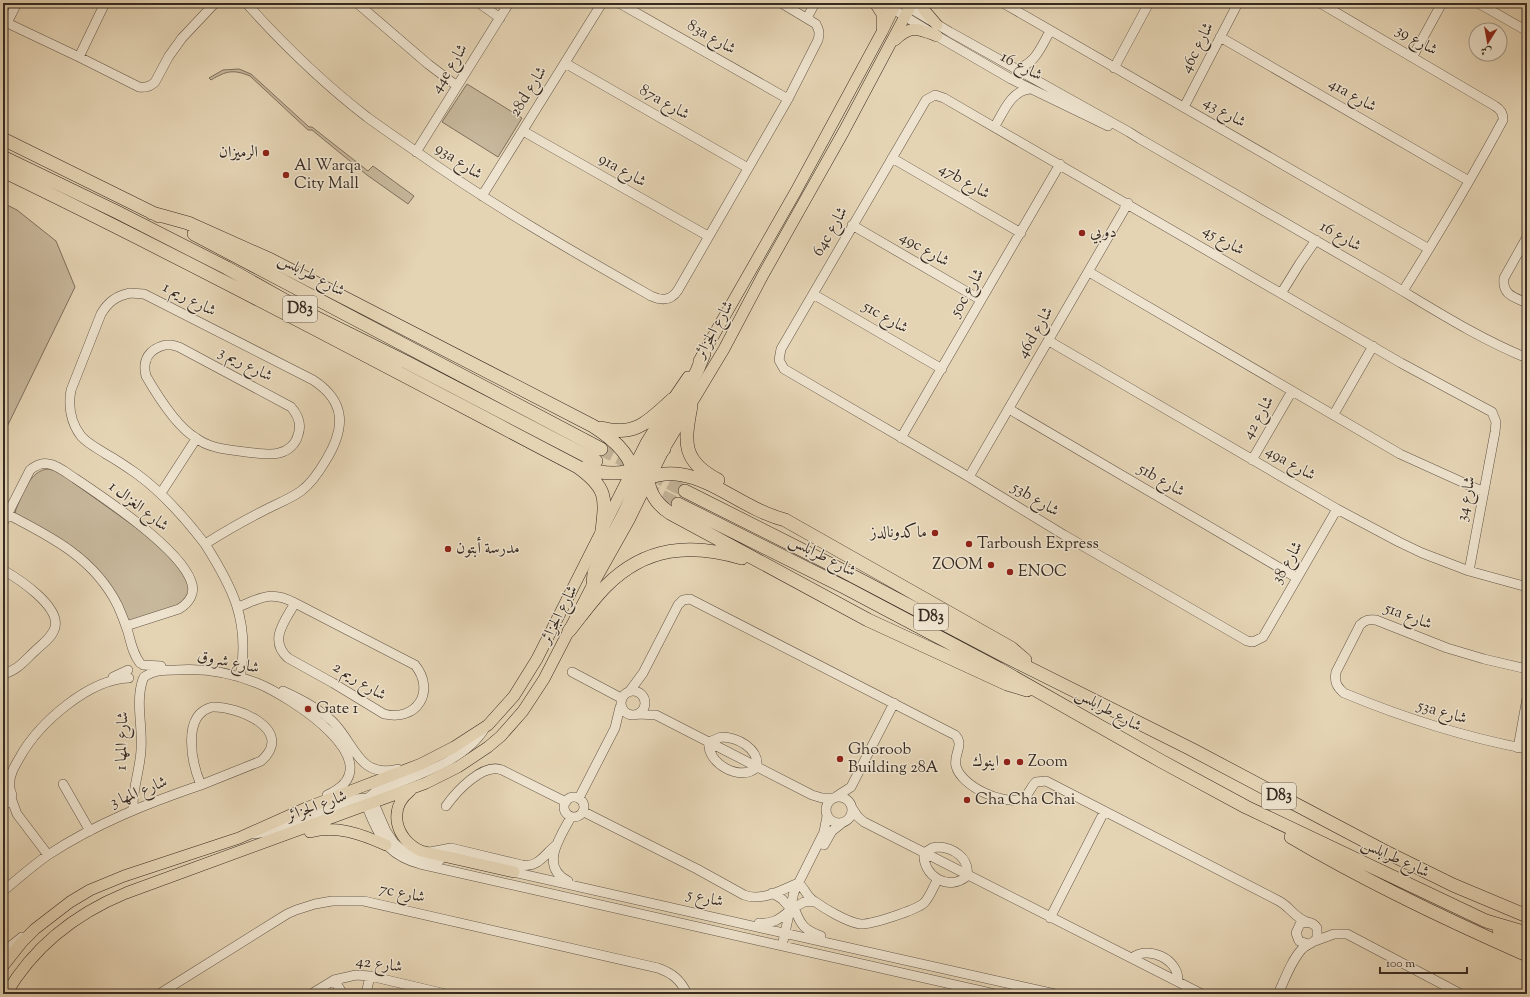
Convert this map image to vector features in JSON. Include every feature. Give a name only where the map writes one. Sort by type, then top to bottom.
[{"type":"highway","name":"شارع طرابلس","points":[[3,139],[286,282],[601,448]]},
{"type":"highway","name":"شارع طرابلس","points":[[3,157],[220,264],[311,315],[413,365],[596,461]]},
{"type":"highway","points":[[3,171],[306,323],[578,467],[594,480],[602,492],[605,505],[602,531]]},
{"type":"highway","points":[[152,213],[188,223],[271,260],[593,426],[619,444],[643,475],[654,499],[664,510],[868,620],[1007,684],[1042,694]]},
{"type":"highway","points":[[593,584],[594,573],[598,562],[643,475],[652,453],[700,366],[704,354]]},
{"type":"highway","points":[[593,426],[615,431],[632,430],[645,423],[672,399]]},
{"type":"highway","points":[[691,406],[686,436],[688,449],[694,461],[709,475],[769,507],[785,520]]},
{"type":"highway","points":[[623,492],[643,475],[664,449]]},
{"type":"highway","points":[[578,467],[609,474],[675,474],[700,479],[764,512],[785,520],[1011,648],[1024,658],[1034,670]]},
{"type":"highway","name":"شارع طرابلس","points":[[685,491],[1191,749],[1384,851],[1453,885],[1527,916]]},
{"type":"highway","name":"شارع طرابلس","points":[[678,504],[846,588],[999,669],[1246,807],[1486,921],[1527,933]]},
{"type":"highway","points":[[570,631],[595,598],[618,575],[639,561],[658,554],[682,550],[711,550],[769,566]]},
{"type":"highway","points":[[1246,807],[1292,837],[1330,859],[1416,904],[1527,956]]},
{"type":"highway","points":[[1486,921],[1503,932],[1527,944]]},
{"type":"main road","points":[[875,3],[882,14],[882,32]]},
{"type":"main road","points":[[921,3],[925,11],[937,25]]},
{"type":"main road","name":"شارع الجزائر","points":[[643,475],[646,443],[672,399],[704,354],[796,191],[882,32],[903,7]]},
{"type":"main road","name":"شارع الجزائر","points":[[664,449],[724,349],[888,48],[903,7]]},
{"type":"main road","points":[[888,48],[902,33],[910,29],[920,29],[937,36]]},
{"type":"main road","name":"شارع الجزائر","points":[[3,966],[22,942],[35,929],[70,902],[101,884],[248,834],[306,808],[430,760],[454,747],[488,725],[514,696],[537,659],[623,492]]},
{"type":"main road","name":"شارع الجزائر","points":[[6,994],[24,966],[39,949],[65,926],[90,910],[126,893],[270,841],[370,802],[412,790],[458,767],[488,747],[501,736],[523,711],[534,695],[570,631],[593,584]]},
{"type":"main road","points":[[412,790],[403,798],[398,809],[397,823],[403,837],[414,848],[429,853],[514,872]]},
{"type":"main road","points":[[270,841],[288,839],[317,830],[336,829],[366,836],[386,845]]},
{"type":"street","points":[[17,3],[5,22],[139,87],[148,87],[155,82],[169,56],[182,38],[215,3]]},
{"type":"street","points":[[79,57],[105,3]]},
{"type":"street","name":"93a شارع","points":[[246,3],[296,55],[368,118],[482,196],[584,259],[656,298],[666,300],[675,294],[708,236]]},
{"type":"street","points":[[357,3],[428,64],[457,86]]},
{"type":"street","points":[[479,3],[500,18]]},
{"type":"street","name":"44e شارع","points":[[416,152],[509,3]]},
{"type":"street","name":"28d شارع","points":[[482,196],[602,3]]},
{"type":"street","name":"83a شارع","points":[[619,3],[788,99]]},
{"type":"street","points":[[708,236],[788,99],[815,47],[820,34],[816,24],[781,3]]},
{"type":"street","points":[[807,18],[816,3]]},
{"type":"street","points":[[883,3],[903,7]]},
{"type":"street","name":"شارع 43","points":[[1002,3],[1429,249]]},
{"type":"street","points":[[1114,68],[1149,3]]},
{"type":"street","name":"46c شارع","points":[[1184,107],[1238,3]]},
{"type":"street","name":"شارع 39","points":[[1320,3],[1413,56],[1500,109],[1503,114],[1503,120],[1468,181]]},
{"type":"street","points":[[1413,56],[1442,3]]},
{"type":"street","points":[[1478,3],[1527,32]]},
{"type":"street","name":"شارع 16","points":[[903,7],[1129,132],[1466,329],[1527,358]]},
{"type":"street","name":"شارع 16","points":[[903,7],[937,36],[1011,79],[1122,133],[1140,139]]},
{"type":"street","points":[[1015,69],[1025,66],[1033,60],[1050,31]]},
{"type":"street","name":"41a شارع","points":[[1220,37],[1468,181]]},
{"type":"street","points":[[1033,60],[1035,80]]},
{"type":"street","name":"87a شارع","points":[[565,63],[748,168]]},
{"type":"street","points":[[1011,79],[1013,86],[1012,98]]},
{"type":"street","points":[[995,126],[1012,98],[1022,91],[1030,89]]},
{"type":"street","name":"شارع 45","points":[[923,105],[930,97],[940,95],[995,126],[1430,379],[1488,409],[1495,416],[1495,432]]},
{"type":"street","name":"64c شارع","points":[[789,373],[781,365],[779,354],[923,105]]},
{"type":"street","name":"91a شارع","points":[[522,130],[708,236]]},
{"type":"street","name":"47b شارع","points":[[892,158],[1021,233]]},
{"type":"street","name":"50c شارع","points":[[901,438],[1060,164]]},
{"type":"street","points":[[1405,292],[1468,181]]},
{"type":"street","name":"46d شارع","points":[[969,477],[1128,203]]},
{"type":"street","name":"49c شارع","points":[[852,226],[981,300]]},
{"type":"street","points":[[1527,237],[1507,272],[1503,284],[1509,295],[1527,303]]},
{"type":"street","points":[[1282,292],[1313,239]]},
{"type":"street","points":[[1089,272],[1400,454],[1484,492]]},
{"type":"street","name":"شارع ريم 1","points":[[205,544],[249,518],[296,494],[307,486],[318,474],[337,441],[340,421],[337,408],[326,390],[312,380],[144,294],[123,294],[111,301],[102,314],[73,384],[70,396],[70,408],[75,426],[86,441],[128,467],[161,493],[205,544],[227,581],[238,607],[243,639],[241,673]]},
{"type":"street","name":"51c شارع","points":[[813,294],[942,368]]},
{"type":"street","name":"49a شارع","points":[[1049,341],[1337,509],[1404,545],[1469,571],[1527,587]]},
{"type":"street","name":"شارع ريم 3","points":[[172,345],[178,347],[286,402],[295,411],[300,424],[300,430],[295,442],[285,451],[273,454],[225,449],[205,444],[196,439],[177,421],[146,376],[144,369],[145,362],[152,350],[158,347],[172,345]]},
{"type":"street","points":[[1334,414],[1373,346]]},
{"type":"street","name":"53b شارع","points":[[789,373],[969,477],[1064,535],[1242,639],[1253,642],[1263,637],[1266,632]]},
{"type":"street","name":"شارع 42","points":[[1252,460],[1292,391]]},
{"type":"street","name":"51b شارع","points":[[1009,409],[1297,578]]},
{"type":"street","name":"شارع 34","points":[[1469,571],[1495,432]]},
{"type":"street","points":[[161,493],[196,439]]},
{"type":"street","name":"شارع الغزال 1","points":[[3,523],[30,470],[40,464],[51,464],[116,507],[166,547],[178,560],[191,581],[192,594],[189,600],[179,609],[126,626]]},
{"type":"street","name":"شارع 38","points":[[1266,632],[1337,509]]},
{"type":"street","name":"شارع المها 1","points":[[7,514],[58,541],[82,559],[106,587],[117,605],[126,626],[133,652],[141,724],[141,746],[133,797],[133,810]]},
{"type":"street","points":[[3,570],[26,585],[39,597],[53,612],[56,622],[54,632],[51,636],[16,669],[3,674]]},
{"type":"street","name":"شارع ريم 2","points":[[238,607],[274,595],[285,598],[295,603],[415,665],[420,671],[424,687],[423,695],[414,709],[400,716],[384,714],[283,654],[280,648],[279,635],[295,603]]},
{"type":"street","points":[[579,798],[615,728],[621,702],[643,673],[678,605],[683,600],[690,599],[894,703],[957,737],[960,744],[956,761],[958,771],[967,781],[985,793],[998,798],[1016,800],[1026,796],[1036,782],[1042,780],[1279,901],[1294,915],[1312,923],[1317,928],[1327,933],[1334,934]]},
{"type":"street","name":"51a شارع","points":[[1350,696],[1339,690],[1335,678],[1336,672],[1360,625],[1370,619],[1466,654],[1527,669]]},
{"type":"street","name":"شارع شروق","points":[[3,780],[22,745],[33,731],[50,713],[82,690],[134,670],[151,667],[200,666],[241,673],[263,681],[301,703],[332,735],[345,752],[350,767],[349,776],[342,786],[334,792],[315,800],[306,808]]},
{"type":"street","name":"شارع شروق","points":[[134,670],[137,681],[151,673],[159,671],[191,669],[215,672],[256,683],[282,696],[320,711],[334,723],[346,737],[358,757],[365,764],[375,770],[385,771],[411,767]]},
{"type":"street","name":"شارع المها 1","points":[[134,670],[146,672],[139,697]]},
{"type":"street","name":"شارع شروق","points":[[8,790],[11,775],[21,754],[36,734],[54,715],[68,704],[92,690],[118,680],[134,670]]},
{"type":"street","points":[[572,672],[621,702],[624,712],[629,716]]},
{"type":"street","points":[[639,714],[644,708],[642,685],[643,673]]},
{"type":"street","points":[[628,692],[637,692],[656,715]]},
{"type":"street","name":"53a شارع","points":[[1350,696],[1428,725],[1478,739],[1522,748]]},
{"type":"street","points":[[1522,748],[1527,698]]},
{"type":"street","points":[[584,812],[697,868],[744,895],[755,897],[800,885],[835,828],[851,815],[851,787],[894,703]]},
{"type":"street","name":"شارع المها 3","points":[[3,891],[48,855],[90,831],[133,810],[201,785],[257,763],[265,758],[270,749],[272,740],[265,725],[251,717],[221,707],[212,707],[200,713],[195,721],[192,741],[194,763],[201,785]]},
{"type":"street","points":[[615,728],[629,716],[639,714],[656,715],[812,795],[822,798],[844,797],[852,806],[858,817],[864,822],[967,876],[1202,994]]},
{"type":"street","points":[[248,834],[267,832],[354,799],[370,802],[375,792],[440,765],[463,751],[474,742],[488,725]]},
{"type":"street","points":[[709,742],[716,738],[725,737],[740,741],[754,754],[757,767]]},
{"type":"street","points":[[709,742],[709,750],[713,757],[726,768],[736,772],[745,773],[754,770],[757,767]]},
{"type":"street","points":[[446,806],[461,788],[485,770],[494,768],[502,770],[566,802]]},
{"type":"street","points":[[63,784],[90,831]]},
{"type":"street","points":[[785,946],[792,909],[800,885],[824,832],[827,804],[851,787]]},
{"type":"street","points":[[8,790],[8,803],[3,805],[17,814]]},
{"type":"street","points":[[8,790],[17,814],[48,855]]},
{"type":"street","points":[[812,795],[832,821],[864,822]]},
{"type":"street","points":[[572,797],[579,798],[584,804],[584,812],[578,817],[571,817],[565,812],[564,805],[572,797]]},
{"type":"street","name":"شارع 5","points":[[370,802],[380,837],[386,845],[403,858],[420,864],[995,994]]},
{"type":"street","name":"شارع 5","points":[[370,802],[394,843],[406,852],[429,858],[514,872],[580,886],[1055,994]]},
{"type":"street","points":[[1050,918],[1104,812]]},
{"type":"street","points":[[429,853],[451,848],[522,865],[538,863],[556,845],[571,817]]},
{"type":"street","points":[[556,845],[553,862],[554,870],[563,878],[580,886]]},
{"type":"street","points":[[924,853],[937,847],[952,850],[966,862],[968,871],[967,876]]},
{"type":"street","points":[[924,853],[926,868],[938,879],[946,882],[955,882],[967,876]]},
{"type":"street","points":[[800,885],[807,895],[815,902],[852,922],[871,924],[920,906],[926,900],[938,879]]},
{"type":"street","points":[[772,893],[782,899],[792,909],[800,923],[805,928],[812,933],[827,938],[832,943]]},
{"type":"street","name":"7c شارع","points":[[159,994],[287,914],[315,904],[344,900],[364,901],[658,968],[674,975],[680,981],[687,994]]},
{"type":"street","points":[[737,921],[768,923],[778,920],[804,902],[815,902]]},
{"type":"street","points":[[1294,915],[1297,934],[1302,943],[1312,942],[1334,934],[1343,933],[1461,994]]},
{"type":"street","points":[[1274,994],[1295,953],[1297,934],[1300,924],[1307,922]]},
{"type":"street","points":[[1278,994],[1298,954],[1318,935],[1317,928]]},
{"type":"street","points":[[3,952],[24,935],[35,929]]},
{"type":"street","points":[[1132,958],[1138,954],[1147,953],[1161,956],[1176,970],[1178,981]]},
{"type":"street","name":"شارع 42","points":[[311,994],[334,980],[348,976],[370,976],[446,994]]},
{"type":"street","points":[[366,994],[370,976]]},
{"type":"street","points":[[334,980],[342,994]]},
{"type":"shaded area","points":[[239,69],[251,74],[309,127],[312,127],[368,171],[373,166],[414,196],[408,204],[367,175],[312,130],[308,130],[250,76],[239,72],[230,72],[211,80],[209,78],[223,70]]},
{"type":"shaded area","points":[[467,84],[522,118],[498,157],[442,122]]},
{"type":"shaded area","points":[[3,203],[17,210],[56,241],[75,287],[3,435]]},
{"type":"shaded area","points":[[48,469],[57,471],[138,529],[170,555],[186,579],[190,590],[184,606],[129,622],[103,579],[15,514],[24,490],[31,479],[41,471]]},
{"type":"tunnel","points":[[601,449],[685,491]]},
{"type":"tunnel","points":[[645,488],[678,504]]},
{"type":"place","name":"الرميزان","points":[[266,153]]},
{"type":"place","name":"Al Warqa City Mall","points":[[286,175]]},
{"type":"place","name":"دوبي","points":[[1082,233]]},
{"type":"place","name":"ماكدونالدز","points":[[935,533]]},
{"type":"place","name":"Tarboush Express","points":[[969,544]]},
{"type":"place","name":"مدرسة أبتون","points":[[448,549]]},
{"type":"place","name":"ZOOM","points":[[991,565]]},
{"type":"place","name":"ENOC","points":[[1010,572]]},
{"type":"place","name":"Gate 1","points":[[308,709]]},
{"type":"place","name":"Ghoroob Building 28A","points":[[840,759]]},
{"type":"place","name":"اينوك","points":[[1007,762]]},
{"type":"place","name":"Zoom","points":[[1020,762]]},
{"type":"place","name":"Cha Cha Chai","points":[[967,800]]}]
